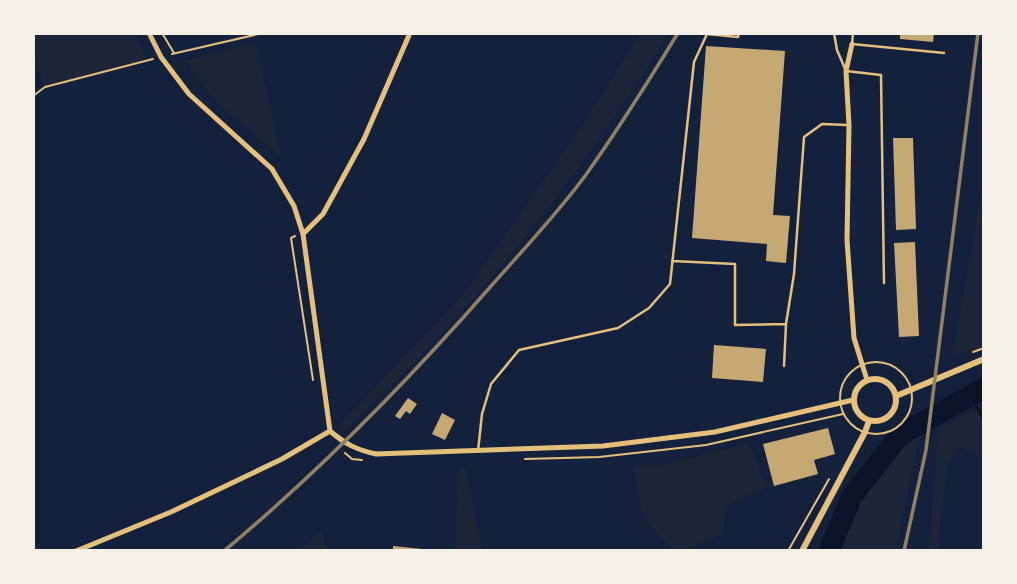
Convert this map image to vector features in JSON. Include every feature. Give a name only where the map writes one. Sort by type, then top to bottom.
[{"type":"street","points":[[149,33],[161,57],[197,102],[245,142],[272,169],[294,206],[303,234],[330,431],[343,443],[357,450],[376,454],[603,446],[715,432],[853,400]]},
{"type":"street","points":[[303,234],[323,214],[358,150],[410,33]]},
{"type":"street","points":[[852,44],[846,71],[849,125],[847,240],[854,338],[867,380]]},
{"type":"street","points":[[896,396],[984,359]]},
{"type":"street","points":[[867,380],[883,380],[889,384],[896,396],[896,403],[889,416],[883,420],[869,421],[858,413],[853,400],[858,387],[867,380]]},
{"type":"street","points":[[802,551],[869,421]]},
{"type":"street","points":[[76,551],[171,512],[282,459],[330,431]]},
{"type":"lane","points":[[478,451],[482,414],[491,384],[519,350],[618,328],[649,308],[670,284],[694,62],[707,34],[738,37],[739,33]]},
{"type":"lane","points":[[834,33],[837,50],[846,71],[881,75],[884,283]]},
{"type":"lane","points":[[853,33],[852,44],[944,53]]},
{"type":"lane","points":[[784,366],[804,137],[822,124],[849,125]]},
{"type":"lane","points":[[672,261],[735,264],[735,325],[786,324]]},
{"type":"path","points":[[162,33],[174,53]]},
{"type":"path","points":[[33,96],[45,87],[263,33]]},
{"type":"path","points":[[303,234],[291,238],[314,383]]},
{"type":"path","points":[[880,362],[897,368],[908,382],[911,391],[909,412],[902,423],[892,430],[880,434],[865,432],[857,429],[843,414],[841,389],[848,374],[862,364],[880,362]]},
{"type":"path","points":[[788,551],[832,473]]},
{"type":"shaded area","points":[[33,33],[136,33],[147,61],[45,87],[33,56]]},
{"type":"shaded area","points":[[641,33],[669,33],[587,156],[527,235],[462,311],[342,434],[338,426],[463,295],[583,124]]},
{"type":"shaded area","points":[[256,42],[281,157],[219,105],[185,61]]},
{"type":"shaded area","points":[[984,180],[984,346],[952,356]]},
{"type":"shaded area","points":[[984,405],[984,459],[960,447],[948,464],[937,551],[929,551],[938,428]]},
{"type":"shaded area","points":[[919,436],[896,551],[838,551],[858,499],[897,449]]},
{"type":"shaded area","points":[[749,443],[767,487],[727,505],[722,535],[681,551],[674,551],[642,515],[633,465],[662,465]]},
{"type":"shaded area","points":[[458,468],[466,468],[482,551],[455,551]]},
{"type":"shaded area","points":[[322,530],[327,551],[297,551]]},
{"type":"building","points":[[900,33],[934,33],[933,42],[900,39]]},
{"type":"building","points":[[706,46],[785,51],[773,215],[790,216],[786,263],[766,261],[767,244],[692,238]]},
{"type":"building","points":[[893,138],[913,138],[916,229],[896,230]]},
{"type":"building","points":[[915,242],[919,336],[899,337],[894,243]]},
{"type":"building","points":[[714,345],[766,349],[763,382],[712,378]]},
{"type":"building","points":[[408,398],[417,404],[410,414],[406,411],[400,419],[395,416]]},
{"type":"building","points":[[442,413],[455,420],[445,440],[432,434]]},
{"type":"building","points":[[828,428],[835,454],[814,460],[818,474],[774,486],[763,444]]},
{"type":"building","points":[[393,546],[422,549],[422,551],[393,551]]},
{"type":"waterway","points":[[829,551],[852,496],[900,435],[984,388]]},
{"type":"waterway","points":[[970,396],[984,419]]},
{"type":"railway","points":[[224,551],[295,489],[363,423],[429,355],[540,232],[597,159],[678,33]]},
{"type":"railway","points":[[904,551],[926,450],[978,33]]}]
